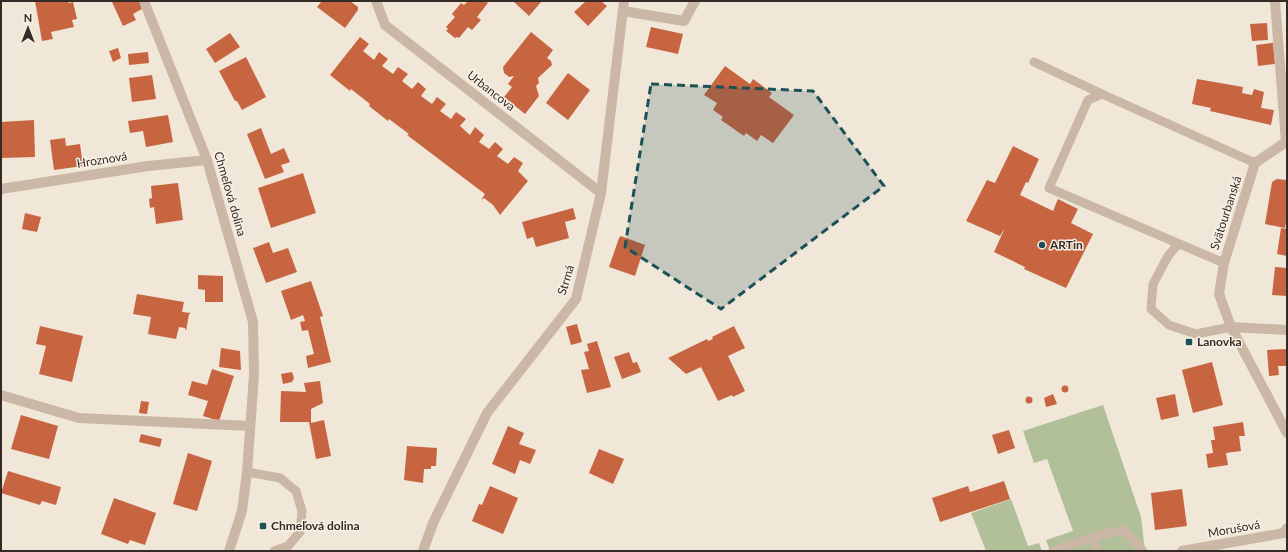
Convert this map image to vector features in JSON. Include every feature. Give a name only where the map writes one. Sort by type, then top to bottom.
[{"type":"street","name":"Chmeľová dolina","points":[[144,1],[207,160],[253,322],[254,375],[247,472],[242,511],[229,551]]},
{"type":"street","name":"Urbancova","points":[[376,1],[385,25],[601,193]]},
{"type":"street","points":[[623,6],[684,21],[695,1]]},
{"type":"street","points":[[1255,163],[1286,142],[1276,1]]},
{"type":"street","name":"Strmá","points":[[423,551],[433,524],[487,413],[576,299],[601,193],[623,6]]},
{"type":"street","name":"Hroznová","points":[[1,188],[148,166],[207,160]]},
{"type":"street","name":"Svätourbanská","points":[[1255,163],[1224,263],[1220,294],[1231,327],[1287,433]]},
{"type":"street","points":[[1231,327],[1287,330]]},
{"type":"street","points":[[1,395],[79,418],[250,426]]},
{"type":"street","name":"Morušová","points":[[1182,551],[1284,533],[1287,528]]},
{"type":"lane","points":[[1034,62],[1255,163]]},
{"type":"lane","points":[[1102,94],[1088,100],[1049,188],[1224,263]]},
{"type":"lane","points":[[1178,244],[1168,256],[1153,284],[1151,309],[1168,325],[1196,334],[1231,327]]},
{"type":"lane","points":[[247,472],[280,478],[296,491],[302,511],[300,532],[288,546],[274,551]]},
{"type":"lane","points":[[1053,551],[1093,537],[1124,530],[1143,551]]},
{"type":"lane","points":[[1093,537],[1098,551]]},
{"type":"highlighted area","points":[[651,84],[813,91],[884,186],[721,309],[625,247]]},
{"type":"green space","points":[[1103,405],[1141,517],[1145,551],[1050,551],[1046,540],[1073,531],[1047,459],[1034,463],[1023,431]]},
{"type":"green space","points":[[1011,499],[1028,546],[1039,543],[1042,551],[986,551],[971,513]]},
{"type":"building","points":[[35,1],[73,2],[77,19],[72,20],[74,27],[51,32],[53,39],[42,41]]},
{"type":"building","points":[[139,1],[142,9],[133,14],[136,20],[123,26],[112,2]]},
{"type":"building","points":[[322,1],[350,1],[358,7],[358,10],[345,28],[317,7]]},
{"type":"building","points":[[468,1],[485,1],[488,3],[477,17],[481,20],[472,30],[468,27],[459,38],[455,38],[446,31],[448,29],[446,27],[455,17],[452,14],[461,3],[464,5]]},
{"type":"building","points":[[513,1],[542,1],[529,16]]},
{"type":"building","points":[[586,1],[601,1],[607,6],[588,26],[574,12]]},
{"type":"building","points":[[1267,23],[1268,40],[1252,41],[1250,24]]},
{"type":"building","points":[[651,27],[683,34],[678,54],[646,47]]},
{"type":"building","points":[[531,32],[553,50],[547,58],[551,61],[552,65],[538,78],[539,83],[536,86],[539,96],[525,114],[504,97],[512,87],[508,84],[514,76],[509,77],[504,73],[503,67]]},
{"type":"building","points":[[230,33],[240,47],[215,63],[206,49]]},
{"type":"building","points":[[360,37],[369,44],[363,51],[374,60],[379,52],[388,59],[382,66],[393,74],[398,67],[408,74],[402,81],[412,89],[418,82],[426,89],[421,96],[432,104],[437,97],[446,104],[440,111],[451,119],[456,112],[466,119],[460,126],[470,135],[475,127],[484,135],[479,142],[489,149],[495,142],[503,149],[497,156],[508,164],[514,157],[523,163],[518,171],[528,181],[500,215],[493,205],[484,198],[481,200],[485,194],[407,135],[409,134],[389,119],[388,121],[351,89],[350,91],[330,75]]},
{"type":"building","points":[[1273,43],[1275,64],[1258,66],[1256,45]]},
{"type":"building","points":[[118,48],[121,58],[113,62],[109,51]]},
{"type":"building","points":[[148,52],[149,63],[129,65],[128,54]]},
{"type":"building","points":[[246,57],[266,97],[242,110],[237,101],[235,101],[219,71]]},
{"type":"building","points":[[725,66],[750,84],[753,79],[772,93],[769,97],[794,115],[773,143],[761,135],[757,141],[746,133],[744,136],[721,120],[723,117],[713,110],[717,103],[704,95]]},
{"type":"building","points":[[568,73],[590,90],[568,120],[546,103]]},
{"type":"building","points":[[152,75],[156,99],[132,102],[129,78]]},
{"type":"building","points":[[1197,79],[1243,87],[1242,93],[1252,95],[1254,89],[1264,92],[1261,108],[1274,110],[1271,125],[1210,111],[1211,108],[1192,104]]},
{"type":"building","points":[[168,115],[173,142],[146,147],[143,131],[130,133],[128,121]]},
{"type":"building","points":[[34,120],[35,157],[1,158],[1,122]]},
{"type":"building","points":[[261,128],[271,154],[284,148],[290,162],[281,165],[284,172],[265,179],[247,134]]},
{"type":"building","points":[[65,138],[66,146],[80,144],[83,166],[54,170],[50,140]]},
{"type":"building","name":"ARTin","points":[[1013,146],[1039,159],[1028,183],[1026,182],[1020,195],[1053,211],[1058,199],[1078,209],[1071,223],[1093,234],[1066,288],[1024,269],[1025,267],[994,252],[1005,228],[1000,236],[966,221],[987,180],[995,183]]},
{"type":"building","points":[[303,173],[316,213],[271,228],[258,188]]},
{"type":"building","points":[[1277,179],[1287,180],[1287,218],[1285,228],[1265,224],[1272,182]]},
{"type":"building","points":[[178,183],[183,220],[156,224],[154,207],[150,208],[149,199],[152,198],[151,186]]},
{"type":"building","points":[[573,208],[576,219],[565,222],[569,238],[536,247],[533,237],[527,239],[522,222]]},
{"type":"building","points":[[25,213],[41,217],[37,232],[22,229]]},
{"type":"building","points":[[1281,228],[1287,229],[1287,256],[1277,254]]},
{"type":"building","points":[[621,236],[645,245],[635,276],[609,267]]},
{"type":"building","points":[[269,242],[273,253],[288,248],[297,272],[266,283],[253,248]]},
{"type":"building","points":[[1275,267],[1287,268],[1287,296],[1272,295]]},
{"type":"building","points":[[198,275],[223,276],[223,302],[205,302],[205,290],[198,289]]},
{"type":"building","points":[[311,281],[323,316],[320,317],[331,362],[308,368],[306,356],[314,354],[308,330],[302,331],[300,322],[305,321],[303,315],[291,320],[281,291]]},
{"type":"building","points":[[137,294],[184,302],[182,312],[191,313],[189,314],[186,331],[185,328],[179,327],[176,339],[148,334],[151,317],[133,314]]},
{"type":"building","points":[[577,324],[582,342],[571,345],[566,327]]},
{"type":"building","points":[[40,326],[83,336],[72,382],[39,374],[46,346],[36,344]]},
{"type":"building","points":[[734,326],[745,348],[728,356],[745,391],[733,397],[732,395],[718,401],[701,367],[686,374],[668,358],[707,339],[708,341],[713,339],[712,337]]},
{"type":"building","points":[[597,341],[611,387],[587,393],[581,370],[589,369],[584,352],[589,351],[587,344]]},
{"type":"building","points":[[221,348],[240,351],[241,370],[219,367]]},
{"type":"building","points":[[1287,349],[1287,366],[1278,366],[1279,375],[1269,376],[1267,350]]},
{"type":"building","points":[[629,352],[633,363],[637,362],[641,372],[622,379],[614,357]]},
{"type":"building","points":[[1212,362],[1223,405],[1193,413],[1182,370]]},
{"type":"building","points":[[212,369],[234,376],[219,421],[203,416],[208,401],[188,395],[192,381],[207,385]]},
{"type":"building","points":[[292,372],[294,378],[292,382],[283,384],[281,374]]},
{"type":"building","points":[[320,381],[323,403],[311,409],[311,423],[324,420],[331,456],[316,459],[309,422],[280,422],[281,391],[306,392],[304,383]]},
{"type":"building","points":[[1065,385],[1068,386],[1068,392],[1065,393],[1062,392],[1061,389],[1062,386]]},
{"type":"building","points":[[1053,394],[1057,404],[1046,407],[1044,398]]},
{"type":"building","points":[[1175,394],[1179,416],[1161,420],[1156,398]]},
{"type":"building","points":[[1029,396],[1032,397],[1032,403],[1029,404],[1026,403],[1025,400],[1026,397]]},
{"type":"building","points":[[141,401],[149,402],[147,414],[139,413]]},
{"type":"building","points":[[21,415],[58,426],[49,459],[11,449]]},
{"type":"building","points":[[1243,422],[1245,436],[1239,436],[1241,451],[1226,453],[1228,465],[1208,468],[1206,454],[1213,453],[1211,440],[1215,440],[1213,427]]},
{"type":"building","points":[[508,426],[524,433],[519,444],[536,450],[530,464],[520,460],[515,474],[492,464]]},
{"type":"building","points":[[1009,430],[1015,448],[998,454],[992,435]]},
{"type":"building","points":[[141,434],[162,439],[160,447],[139,442]]},
{"type":"building","points":[[407,446],[437,448],[436,466],[431,466],[431,469],[424,469],[423,483],[404,480]]},
{"type":"building","points":[[599,449],[624,459],[613,484],[589,473]]},
{"type":"building","points":[[188,453],[212,461],[197,511],[173,504]]},
{"type":"building","points":[[8,471],[61,487],[56,505],[42,501],[40,505],[1,493]]},
{"type":"building","points":[[1004,481],[1010,499],[940,522],[932,498],[968,486],[970,492]]},
{"type":"building","points":[[490,486],[518,498],[503,534],[472,521],[479,504],[482,505]]},
{"type":"building","points":[[1182,489],[1187,526],[1155,530],[1151,493]]},
{"type":"building","points":[[114,498],[156,513],[145,545],[130,540],[128,544],[101,534]]},
{"type":"place","name":"ARTin","points":[[1042,245]]},
{"type":"place","name":"Lanovka","points":[[1189,342]]},
{"type":"place","name":"Chmeľová dolina","points":[[263,526]]}]
